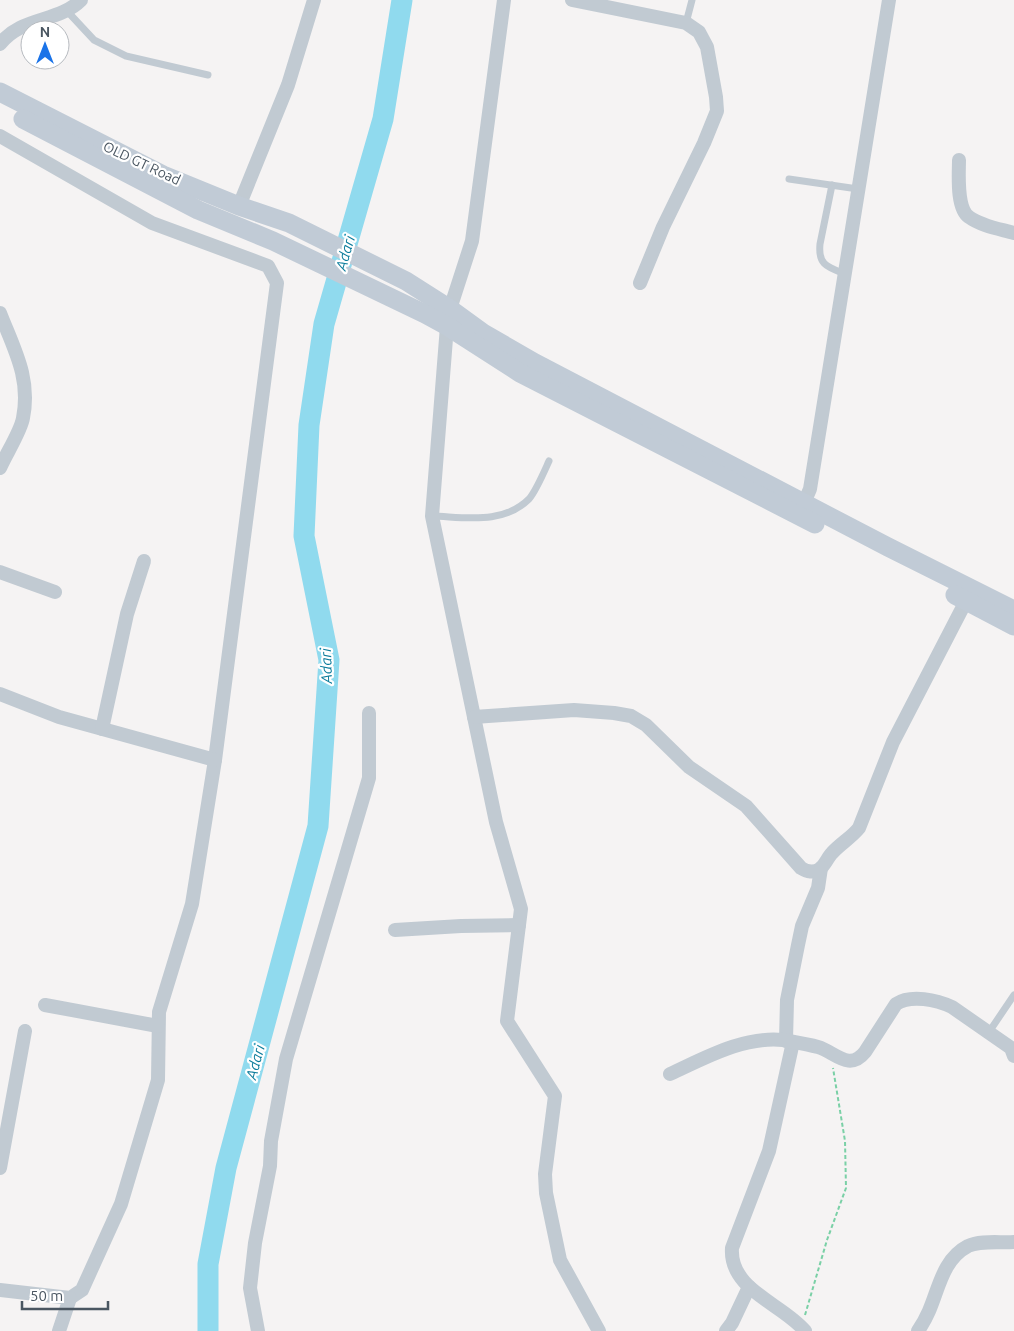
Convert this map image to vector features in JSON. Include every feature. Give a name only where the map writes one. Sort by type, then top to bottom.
[{"type":"main road","name":"OLD GT Road","points":[[0,92],[164,175],[239,206],[289,223],[406,281],[448,317]]},
{"type":"main road","name":"OLD GT Road","points":[[0,106],[198,210],[273,241],[425,314],[448,317]]},
{"type":"main road","points":[[448,317],[483,333],[535,363],[1014,610]]},
{"type":"main road","points":[[448,317],[520,373],[1014,626]]},
{"type":"street","points":[[0,44],[8,35],[21,27],[68,11],[81,0]]},
{"type":"street","points":[[239,206],[288,85],[314,0]]},
{"type":"street","points":[[504,0],[472,241],[448,317],[432,516],[496,822],[521,909],[507,1021],[554,1096],[545,1174],[546,1193],[560,1260],[599,1331]]},
{"type":"street","points":[[572,0],[686,23],[699,32],[706,46],[717,111],[701,152],[663,226],[640,283]]},
{"type":"street","points":[[804,503],[810,490],[889,0]]},
{"type":"street","points":[[0,136],[152,223],[268,266],[277,282],[215,760],[192,904],[159,1012],[158,1080],[121,1204],[82,1290],[70,1298],[59,1331]]},
{"type":"street","points":[[959,160],[960,194],[963,210],[969,217],[1014,233]]},
{"type":"street","points":[[0,313],[23,370],[25,391],[23,420],[0,468]]},
{"type":"street","points":[[102,729],[127,614],[144,562]]},
{"type":"street","points":[[0,572],[55,592]]},
{"type":"street","points":[[803,1329],[749,1287],[735,1269],[731,1258],[732,1248],[769,1151],[790,1042],[787,1000],[802,926],[818,888],[821,868],[833,852],[851,838],[859,828],[892,742],[966,601]]},
{"type":"street","points":[[0,694],[59,717],[215,760]]},
{"type":"street","points":[[474,717],[574,710],[632,716],[646,725],[689,766],[746,806],[801,868],[806,871],[821,868]]},
{"type":"street","points":[[258,1331],[250,1288],[255,1243],[270,1166],[271,1141],[286,1060],[369,778],[369,713]]},
{"type":"street","points":[[395,930],[519,925]]},
{"type":"street","points":[[670,1074],[721,1051],[750,1042],[770,1039],[819,1047],[848,1061],[860,1059],[892,1008],[899,1002],[906,1000],[929,1000],[952,1006],[1011,1048],[1014,1056]]},
{"type":"street","points":[[46,1005],[158,1026]]},
{"type":"street","points":[[0,1168],[25,1031]]},
{"type":"street","points":[[918,1331],[929,1311],[944,1270],[958,1254],[968,1246],[1014,1242]]},
{"type":"street","points":[[726,1331],[732,1323],[749,1287]]},
{"type":"street","points":[[0,1290],[70,1298]]},
{"type":"lane","points":[[686,23],[692,0]]},
{"type":"lane","points":[[68,11],[94,40],[126,56],[208,75]]},
{"type":"lane","points":[[789,179],[858,190]]},
{"type":"lane","points":[[832,185],[819,253],[822,262],[845,274]]},
{"type":"lane","points":[[432,516],[495,517],[514,510],[530,498],[549,461]]},
{"type":"lane","points":[[989,1032],[1014,995]]},
{"type":"path","points":[[803,1329],[827,1240],[846,1188],[847,1164],[844,1133],[830,1053]]},
{"type":"waterway","name":"Adari","points":[[208,1331],[208,1264],[226,1168],[318,826],[329,660],[304,536],[309,425],[324,324],[383,119],[402,0]]}]
